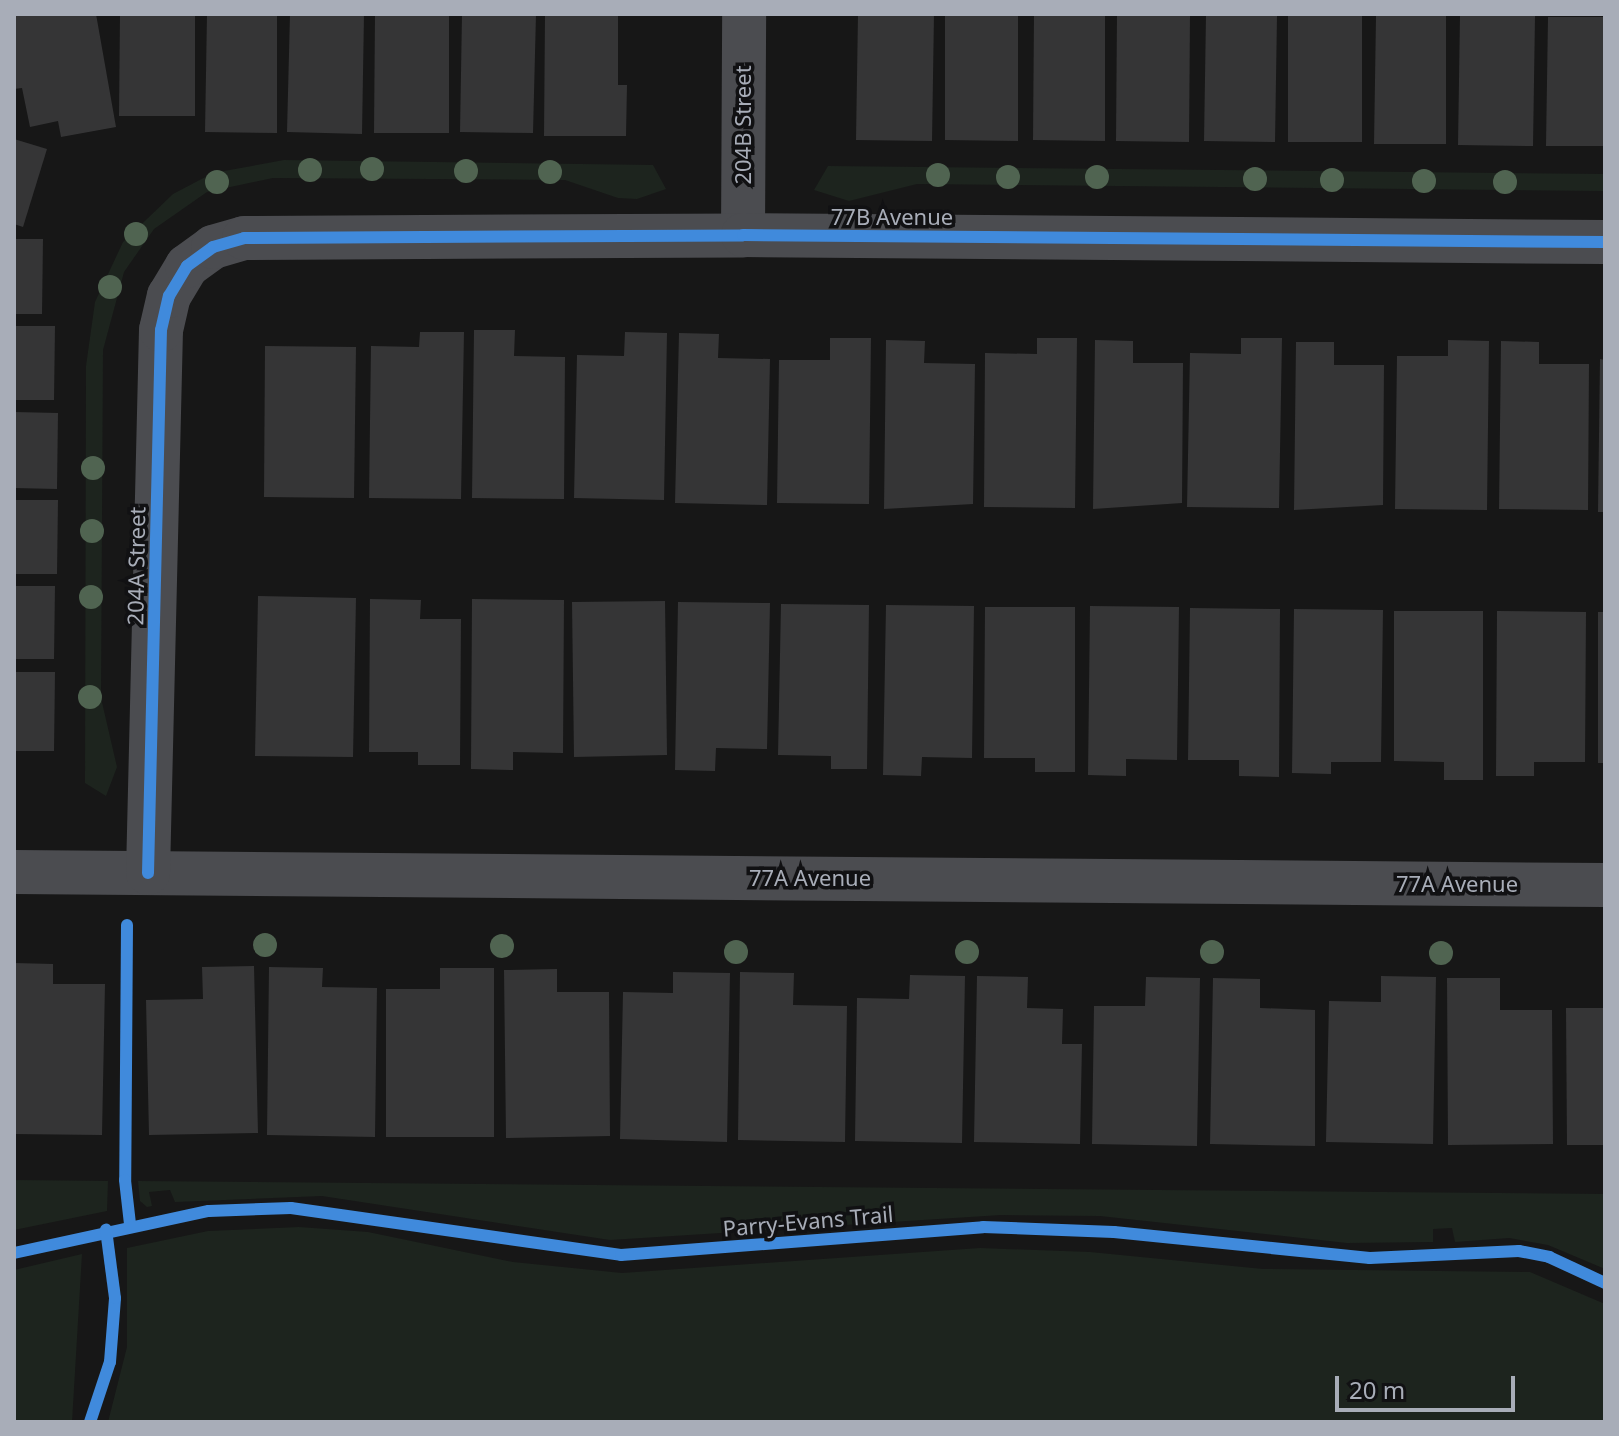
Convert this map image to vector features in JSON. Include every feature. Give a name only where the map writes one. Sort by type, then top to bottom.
[{"type":"street","name":"204B Street","points":[[743,235],[744,14]]},
{"type":"street","name":"77B Avenue","points":[[187,266],[213,247],[244,238],[743,235],[1605,242]]},
{"type":"street","name":"204A Street","points":[[148,873],[161,330],[169,296],[187,266]]},
{"type":"street","name":"77A Avenue","points":[[14,872],[1605,885]]},
{"type":"shaded area","points":[[284,160],[653,165],[666,189],[637,199],[618,198],[565,180],[273,178],[207,192],[154,229],[124,272],[103,350],[101,698],[117,767],[106,796],[85,783],[86,366],[95,302],[123,242],[173,194],[213,173]]},
{"type":"shaded area","points":[[828,166],[1605,174],[1605,191],[917,184],[849,201],[814,190]]},
{"type":"shaded area","points":[[14,1180],[108,1181],[107,1211],[14,1230]]},
{"type":"shaded area","points":[[138,1181],[1605,1194],[1605,1269],[1548,1245],[1509,1238],[1455,1242],[1452,1228],[1433,1229],[1433,1242],[1347,1243],[1100,1216],[1001,1215],[610,1240],[322,1196],[175,1202],[170,1190],[149,1192],[152,1206],[147,1207],[140,1201]]},
{"type":"shaded area","points":[[299,1227],[368,1232],[513,1262],[622,1273],[980,1248],[1090,1252],[1263,1269],[1530,1272],[1605,1304],[1605,1422],[108,1422],[127,1347],[127,1248],[208,1231]]},
{"type":"shaded area","points":[[82,1254],[72,1422],[14,1422],[14,1270]]},
{"type":"building","points":[[14,14],[96,14],[116,127],[61,137],[58,121],[30,127],[22,88],[14,89]]},
{"type":"building","points":[[120,14],[195,14],[195,116],[119,116]]},
{"type":"building","points":[[207,14],[277,14],[277,133],[205,132]]},
{"type":"building","points":[[290,14],[364,14],[362,134],[287,132]]},
{"type":"building","points":[[375,14],[449,14],[449,133],[374,133]]},
{"type":"building","points":[[462,14],[536,14],[533,133],[460,132]]},
{"type":"building","points":[[545,14],[618,14],[618,85],[627,85],[626,136],[544,136]]},
{"type":"building","points":[[858,14],[934,14],[932,141],[856,140]]},
{"type":"building","points":[[945,14],[1018,14],[1018,141],[945,140]]},
{"type":"building","points":[[1034,14],[1105,14],[1105,141],[1033,140]]},
{"type":"building","points":[[1117,14],[1190,14],[1189,142],[1116,141]]},
{"type":"building","points":[[1206,15],[1277,16],[1275,142],[1204,141]]},
{"type":"building","points":[[1288,15],[1362,16],[1362,142],[1288,142]]},
{"type":"building","points":[[1460,15],[1535,16],[1533,146],[1458,145]]},
{"type":"building","points":[[1376,16],[1446,16],[1446,144],[1374,144]]},
{"type":"building","points":[[1548,17],[1605,17],[1605,146],[1546,146]]},
{"type":"building","points":[[14,139],[47,149],[23,227],[14,224]]},
{"type":"building","points":[[14,239],[43,239],[42,314],[14,314]]},
{"type":"building","points":[[14,326],[55,326],[54,400],[14,400]]},
{"type":"building","points":[[474,330],[515,330],[514,356],[565,357],[564,499],[472,498]]},
{"type":"building","points":[[420,332],[464,332],[461,499],[369,498],[371,346],[419,347]]},
{"type":"building","points":[[625,332],[667,333],[664,500],[574,498],[577,355],[624,356]]},
{"type":"building","points":[[679,333],[719,334],[718,358],[770,359],[767,505],[675,503]]},
{"type":"building","points":[[830,338],[871,338],[869,504],[777,503],[779,360],[830,360]]},
{"type":"building","points":[[1037,338],[1077,338],[1075,508],[984,507],[985,353],[1037,354]]},
{"type":"building","points":[[1241,338],[1282,338],[1279,508],[1187,507],[1190,353],[1241,354]]},
{"type":"building","points":[[886,340],[925,341],[924,363],[975,364],[973,504],[884,509]]},
{"type":"building","points":[[1095,340],[1133,341],[1133,363],[1183,363],[1182,503],[1093,509]]},
{"type":"building","points":[[1448,340],[1489,341],[1487,510],[1395,509],[1397,356],[1448,356]]},
{"type":"building","points":[[1501,341],[1539,342],[1539,364],[1589,364],[1588,510],[1499,509]]},
{"type":"building","points":[[1296,342],[1334,342],[1334,365],[1384,365],[1383,505],[1294,510]]},
{"type":"building","points":[[265,346],[356,347],[354,498],[264,497]]},
{"type":"building","points":[[1600,359],[1605,360],[1605,512],[1598,512]]},
{"type":"building","points":[[14,412],[58,413],[57,489],[14,488]]},
{"type":"building","points":[[14,500],[58,500],[57,574],[14,574]]},
{"type":"building","points":[[14,586],[55,586],[54,659],[14,659]]},
{"type":"building","points":[[258,596],[356,598],[353,757],[255,756]]},
{"type":"building","points":[[370,599],[421,600],[420,619],[461,619],[460,765],[418,765],[418,752],[369,752]]},
{"type":"building","points":[[472,599],[564,600],[563,753],[513,752],[513,770],[471,769]]},
{"type":"building","points":[[665,601],[667,755],[574,757],[572,602]]},
{"type":"building","points":[[678,602],[770,603],[767,749],[716,748],[715,771],[675,770]]},
{"type":"building","points":[[781,604],[869,605],[867,769],[831,769],[831,756],[778,755]]},
{"type":"building","points":[[886,605],[974,606],[972,758],[922,757],[921,776],[883,775]]},
{"type":"building","points":[[1090,606],[1179,607],[1177,760],[1126,759],[1126,776],[1088,775]]},
{"type":"building","points":[[985,607],[1075,607],[1075,772],[1035,772],[1035,758],[984,758]]},
{"type":"building","points":[[1190,608],[1280,609],[1279,777],[1239,776],[1239,760],[1188,760]]},
{"type":"building","points":[[1294,609],[1383,610],[1381,762],[1331,762],[1331,774],[1292,773]]},
{"type":"building","points":[[1394,611],[1483,611],[1483,780],[1444,780],[1444,762],[1394,761]]},
{"type":"building","points":[[1497,611],[1586,612],[1585,762],[1534,762],[1534,776],[1496,776]]},
{"type":"building","points":[[1598,612],[1605,612],[1605,763],[1598,763]]},
{"type":"building","points":[[14,672],[55,672],[54,751],[14,751]]},
{"type":"building","points":[[14,963],[53,964],[53,984],[105,984],[102,1135],[14,1134]]},
{"type":"building","points":[[254,966],[258,1133],[149,1135],[146,1000],[203,999],[202,967]]},
{"type":"building","points":[[269,967],[323,968],[322,987],[377,988],[375,1137],[267,1135]]},
{"type":"building","points":[[440,968],[494,968],[494,1137],[386,1137],[386,989],[440,989]]},
{"type":"building","points":[[557,969],[557,992],[609,992],[610,1136],[506,1138],[504,970]]},
{"type":"building","points":[[673,972],[730,973],[727,1142],[620,1139],[623,992],[673,993]]},
{"type":"building","points":[[740,972],[794,973],[793,1005],[847,1006],[845,1142],[738,1140]]},
{"type":"building","points":[[910,975],[965,976],[962,1143],[855,1141],[857,998],[909,999]]},
{"type":"building","points":[[977,976],[1028,977],[1027,1008],[1063,1009],[1062,1044],[1082,1044],[1080,1144],[974,1142]]},
{"type":"building","points":[[1381,976],[1436,977],[1433,1144],[1326,1142],[1329,1001],[1381,1002]]},
{"type":"building","points":[[1146,977],[1200,978],[1197,1146],[1092,1144],[1094,1006],[1145,1006]]},
{"type":"building","points":[[1213,978],[1260,979],[1260,1008],[1315,1010],[1315,1146],[1210,1144]]},
{"type":"building","points":[[1447,978],[1500,978],[1500,1010],[1552,1010],[1553,1144],[1448,1145]]},
{"type":"building","points":[[1566,1008],[1605,1008],[1605,1145],[1567,1145]]},
{"type":"cycle path","points":[[148,873],[161,330],[169,296],[187,266],[213,247],[244,238],[743,235],[1605,242]]},
{"type":"cycle path","points":[[127,925],[125,1180],[130,1224]]},
{"type":"cycle path","name":"Parry-Evans Trail","points":[[14,1253],[209,1211],[291,1208],[621,1255],[983,1227],[1114,1232],[1370,1258],[1519,1251],[1549,1257],[1605,1283]]},
{"type":"cycle path","points":[[90,1422],[110,1362],[115,1298],[106,1230]]}]
